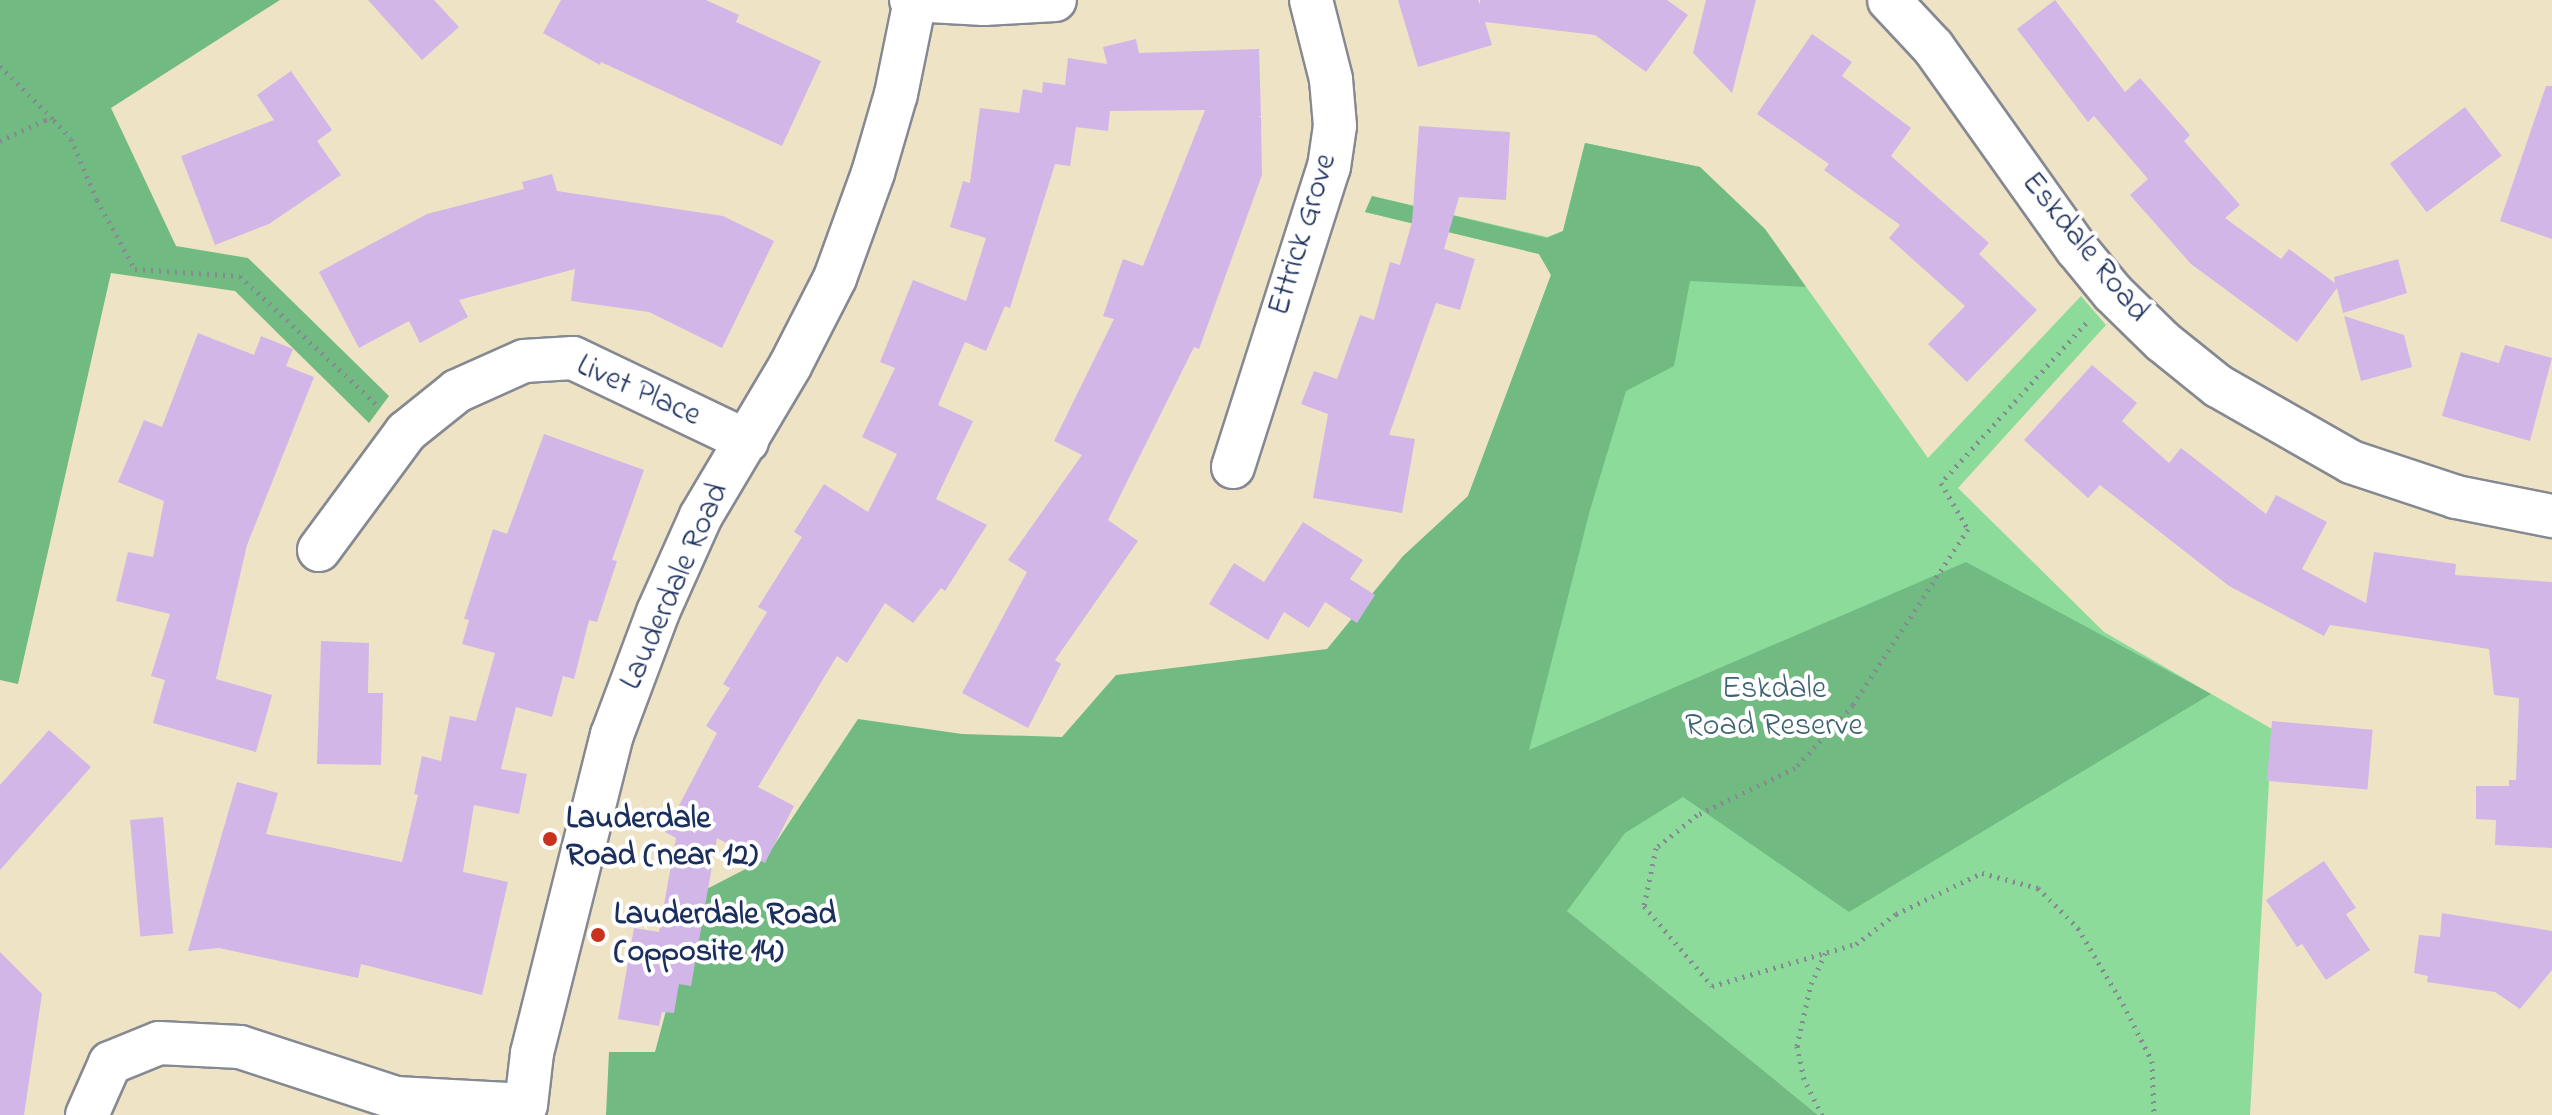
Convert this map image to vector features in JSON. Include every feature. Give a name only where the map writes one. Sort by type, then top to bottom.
[{"type":"street","points":[[913,0],[984,4],[1055,0]]},
{"type":"street","name":"Lauderdale Road","points":[[528,1110],[532,1053],[612,735],[658,612],[701,516],[747,441],[835,278],[877,160],[896,94],[913,0]]},
{"type":"street","name":"Ettrick Grove","points":[[1233,467],[1329,167],[1335,126],[1331,79],[1311,0]]},
{"type":"street","name":"Eskdale Road","points":[[1889,0],[1933,47],[2076,248],[2113,293],[2162,341],[2218,386],[2351,462],[2456,497],[2552,516]]},
{"type":"street","name":"Livet Place","points":[[319,550],[406,432],[457,391],[524,361],[573,358],[747,441]]},
{"type":"street","points":[[87,1115],[110,1063],[159,1043],[240,1047],[396,1098],[528,1110]]},
{"type":"path","points":[[0,66],[71,139],[97,200],[135,269],[240,276],[406,432]]},
{"type":"path","points":[[0,141],[45,120],[54,120]]},
{"type":"path","points":[[2113,293],[1941,483],[1968,529],[1853,705],[1795,768],[1697,815],[1656,848],[1644,906],[1712,986],[1856,944],[1896,914],[1982,873],[2038,888],[2078,928],[2123,1004],[2152,1061],[2154,1115]]},
{"type":"path","points":[[1822,1115],[1804,1079],[1797,1046],[1811,984],[1827,951]]},
{"type":"green space","points":[[0,0],[280,0],[111,108],[176,246],[248,258],[389,396],[369,423],[235,291],[111,273],[18,684],[0,680]]},
{"type":"green space","name":"Eskdale Road Reserve","points":[[1585,143],[1700,167],[1765,229],[1928,458],[2081,296],[2106,325],[1958,488],[2104,632],[2272,729],[2250,1115],[1818,1115],[1498,855],[1468,496],[1551,275],[1539,254],[1365,212],[1372,196],[1547,237],[1563,231]]},
{"type":"green space","points":[[1585,143],[1700,167],[1765,229],[1806,287],[1690,281],[1674,366],[1626,391],[1590,510],[1529,750],[1966,562],[2211,694],[1849,912],[1683,797],[1625,833],[1567,911],[1818,1115],[606,1115],[609,1052],[655,1052],[697,894],[765,859],[858,719],[962,734],[1062,737],[1116,675],[1327,649],[1403,556],[1468,496],[1551,275],[1539,254],[1365,212],[1372,196],[1547,238],[1563,231]]},
{"type":"building","points":[[368,0],[434,0],[459,27],[422,60]]},
{"type":"building","points":[[561,0],[706,0],[739,15],[736,22],[821,61],[782,146],[601,62],[600,65],[543,33]]},
{"type":"building","points":[[1398,0],[1478,0],[1480,4],[1480,0],[1667,0],[1688,15],[1646,72],[1595,35],[1485,22],[1492,45],[1418,67]]},
{"type":"building","points":[[1706,0],[1756,0],[1732,93],[1693,53]]},
{"type":"building","points":[[2055,0],[2125,92],[2140,78],[2190,135],[2184,141],[2240,205],[2225,218],[2281,259],[2289,249],[2335,283],[2334,277],[2398,259],[2407,293],[2343,313],[2337,288],[2297,342],[2191,264],[2130,195],[2148,179],[2094,116],[2088,122],[2017,29]]},
{"type":"building","points":[[1812,34],[1852,62],[1842,76],[1911,128],[1891,156],[1989,243],[1979,254],[2037,310],[1967,382],[1928,344],[1965,306],[1889,238],[1900,225],[1824,170],[1829,164],[1757,114]]},
{"type":"building","points":[[1136,39],[1139,53],[1259,49],[1261,116],[1258,116],[1261,117],[1262,175],[1199,349],[1194,347],[1108,520],[1138,541],[1055,660],[1061,664],[1028,728],[962,693],[1027,572],[1008,560],[1082,455],[1054,441],[1114,319],[1103,316],[1123,259],[1143,266],[1205,110],[1110,111],[1108,131],[1076,127],[1070,166],[1055,164],[1010,308],[1005,306],[986,351],[965,342],[938,405],[973,421],[936,499],[987,525],[945,591],[941,588],[913,623],[885,603],[847,663],[837,656],[758,787],[794,806],[765,863],[717,838],[691,986],[679,984],[674,1013],[662,1012],[659,1026],[618,1019],[634,928],[659,932],[676,838],[665,832],[717,733],[706,726],[730,688],[723,684],[767,612],[758,607],[802,537],[794,532],[824,484],[868,512],[897,454],[862,437],[895,368],[880,362],[913,280],[966,301],[986,238],[950,227],[963,181],[970,183],[980,108],[1019,113],[1023,89],[1042,93],[1043,82],[1065,85],[1068,58],[1107,64],[1103,47]]},
{"type":"building","points":[[291,71],[332,130],[317,141],[341,175],[269,224],[215,245],[181,156],[274,120],[257,95]]},
{"type":"building","points":[[2546,86],[2552,86],[2552,239],[2500,221]]},
{"type":"building","points":[[2465,107],[2502,156],[2427,212],[2390,164]]},
{"type":"building","points":[[1419,126],[1510,132],[1506,200],[1459,197],[1444,249],[1475,259],[1460,310],[1436,303],[1389,435],[1415,439],[1402,513],[1313,498],[1328,414],[1301,404],[1314,371],[1337,379],[1360,315],[1374,320],[1390,262],[1400,265],[1412,222]]},
{"type":"building","points":[[552,174],[557,191],[723,216],[774,241],[722,348],[649,312],[571,301],[575,269],[459,300],[468,317],[420,343],[409,321],[359,348],[319,272],[427,214],[524,189],[522,182]]},
{"type":"building","points":[[2344,316],[2404,335],[2412,367],[2361,381]]},
{"type":"building","points":[[198,333],[254,355],[261,336],[293,349],[286,366],[314,377],[247,545],[216,679],[272,695],[256,752],[153,723],[165,680],[151,676],[170,614],[116,601],[128,552],[153,557],[164,501],[118,482],[144,420],[162,427]]},
{"type":"building","points":[[2505,345],[2552,358],[2530,441],[2442,416],[2461,352],[2499,363]]},
{"type":"building","points":[[2092,365],[2137,403],[2122,421],[2169,463],[2181,448],[2266,514],[2276,495],[2327,522],[2302,569],[2366,603],[2374,552],[2456,564],[2455,575],[2552,582],[2552,848],[2495,845],[2496,820],[2476,819],[2476,786],[2509,786],[2509,780],[2516,780],[2519,698],[2494,695],[2489,649],[2330,625],[2324,636],[2229,586],[2100,485],[2088,498],[2024,440]]},
{"type":"building","points":[[544,434],[644,470],[612,560],[617,561],[597,622],[589,620],[574,679],[563,676],[552,717],[516,707],[501,769],[527,774],[519,814],[474,805],[463,872],[508,882],[482,995],[361,964],[358,978],[219,948],[188,951],[237,782],[278,793],[266,834],[402,862],[418,795],[414,794],[422,756],[441,761],[450,716],[476,721],[495,653],[462,644],[469,620],[464,619],[493,529],[507,534]]},
{"type":"building","points":[[1303,522],[1363,560],[1350,579],[1375,595],[1357,623],[1325,602],[1309,628],[1284,612],[1268,640],[1209,604],[1234,563],[1264,582]]},
{"type":"building","points":[[321,641],[369,643],[368,693],[383,693],[381,765],[317,764]]},
{"type":"building","points":[[2272,721],[2373,730],[2367,790],[2267,781]]},
{"type":"building","points":[[49,730],[91,767],[0,870],[0,785]]},
{"type":"building","points":[[163,817],[173,934],[140,936],[130,820]]},
{"type":"building","points":[[2324,861],[2356,908],[2346,914],[2370,950],[2326,980],[2302,944],[2297,947],[2266,900]]},
{"type":"building","points":[[2442,913],[2552,931],[2552,970],[2520,1009],[2495,992],[2427,982],[2428,976],[2414,973],[2419,935],[2440,937]]},
{"type":"building","points":[[0,952],[42,994],[24,1115],[0,1115]]},
{"type":"place","name":"Lauderdale Road (near 12)","points":[[550,839]]},
{"type":"place","name":"Lauderdale Road (opposite 14)","points":[[598,935]]}]
